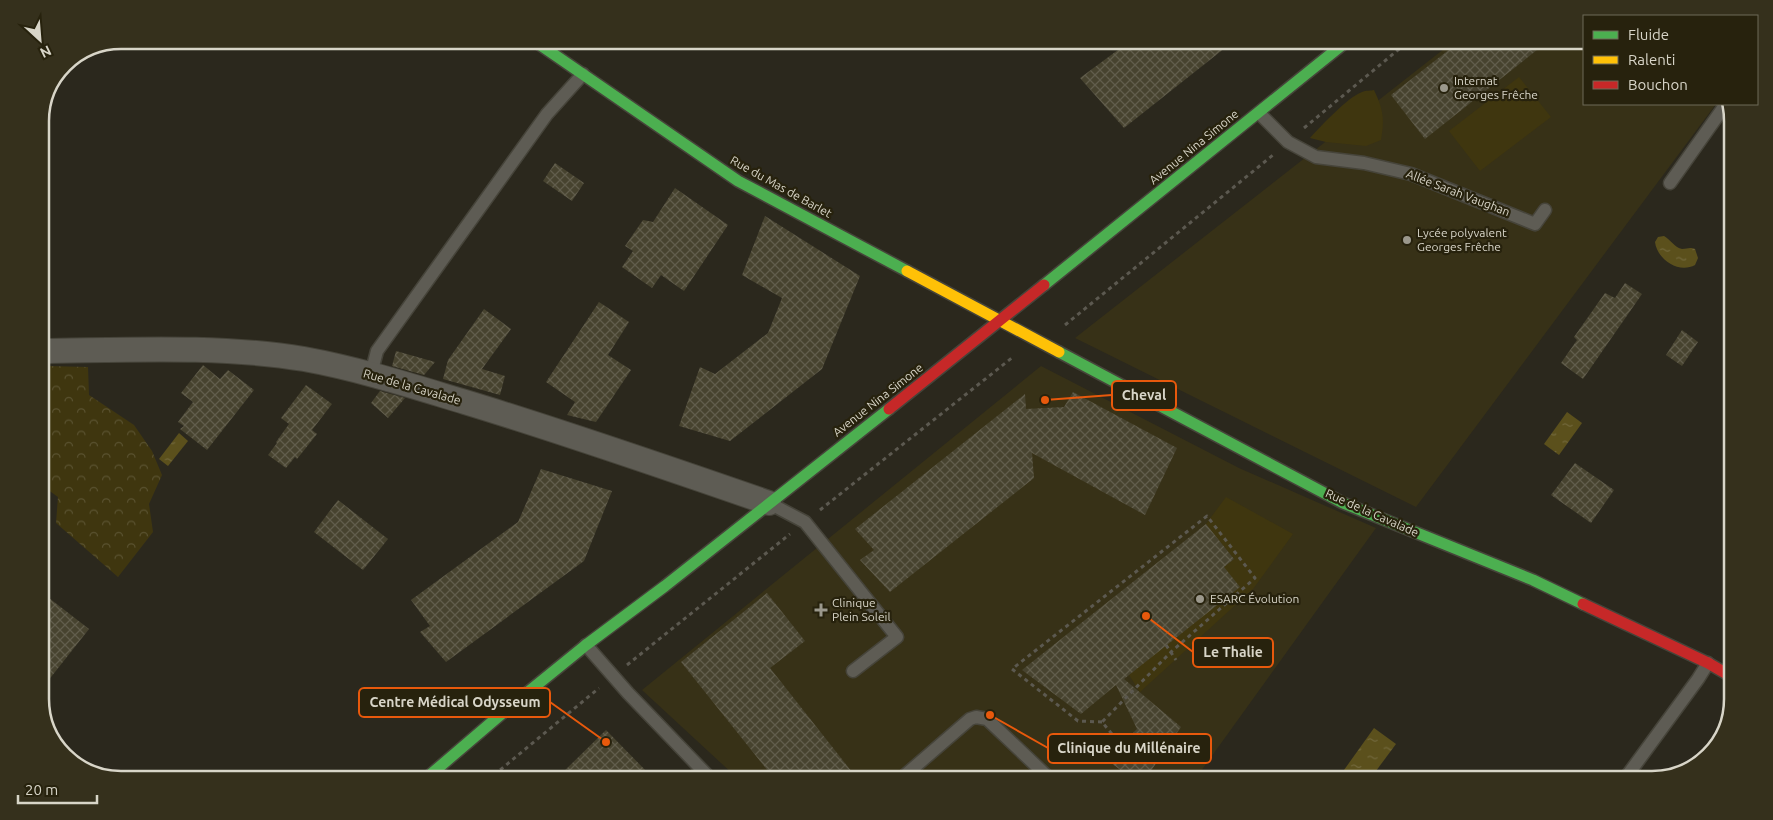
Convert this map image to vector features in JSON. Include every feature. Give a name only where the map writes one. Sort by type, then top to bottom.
[{"type":"street","name":"Rue du Mas de Barlet","points":[[546,49],[738,181],[999,320]]},
{"type":"street","name":"Avenue Nina Simone","points":[[435,771],[586,645],[960,353],[1337,49]]},
{"type":"street","name":"Rue de la Cavalade","points":[[999,320],[1343,503],[1532,580],[1724,672]]},
{"type":"street","name":"Rue de la Cavalade","points":[[49,350],[199,350],[256,353],[304,359],[371,374],[547,427],[769,503]]},
{"type":"lane","points":[[371,374],[377,351],[547,114],[583,74]]},
{"type":"lane","points":[[1670,183],[1723,108]]},
{"type":"lane","name":"Allée Sarah Vaughan","points":[[1258,113],[1288,142],[1316,157],[1364,162],[1411,174],[1535,224],[1545,210]]},
{"type":"lane","points":[[769,503],[805,522],[897,636],[853,671]]},
{"type":"lane","points":[[586,645],[703,771]]},
{"type":"lane","points":[[1631,771],[1708,663]]},
{"type":"lane","points":[[910,771],[970,719],[982,717],[987,719],[1042,771]]},
{"type":"path","points":[[499,771],[533,741],[805,522],[1039,341],[1288,142],[1399,49]]},
{"type":"path","points":[[1207,516],[1255,578],[1171,652],[1102,722],[1078,721],[1012,669],[1207,516]]},
{"type":"path","points":[[1166,645],[1176,660]]},
{"type":"path","points":[[1102,722],[1121,745]]},
{"type":"shaded area","name":"Lycée polyvalent Georges Frêche","points":[[1444,49],[1583,49],[1583,105],[1715,105],[1416,507],[1075,338]]},
{"type":"shaded area","points":[[1041,366],[1239,468],[1376,528],[1201,771],[730,771],[642,690]]},
{"type":"green space","points":[[1519,77],[1551,117],[1480,171],[1449,131]]},
{"type":"green space","points":[[1374,90],[1382,114],[1381,140],[1366,146],[1326,142],[1310,138],[1335,112],[1356,95],[1364,91]]},
{"type":"green space","points":[[49,366],[88,367],[89,395],[134,425],[152,451],[162,475],[149,504],[153,532],[118,577],[56,523],[58,497],[49,490]]},
{"type":"green space","points":[[1226,497],[1293,534],[1253,589],[1140,692],[1129,675],[1224,567],[1234,559],[1206,524]]},
{"type":"water","points":[[1664,236],[1679,248],[1695,249],[1698,258],[1695,265],[1682,268],[1664,259],[1655,242],[1658,237]]},
{"type":"water","points":[[1567,412],[1582,423],[1559,455],[1544,444]]},
{"type":"water","points":[[179,433],[188,441],[168,466],[159,459]]},
{"type":"water","points":[[1374,728],[1396,744],[1376,771],[1344,770]]},
{"type":"building","points":[[1119,49],[1224,49],[1124,128],[1080,78]]},
{"type":"building","name":"Internat Georges Frêche","points":[[1450,49],[1538,49],[1425,139],[1391,95]]},
{"type":"building","points":[[555,163],[584,183],[572,201],[543,181]]},
{"type":"building","points":[[675,188],[728,225],[684,291],[661,275],[652,288],[622,267],[633,251],[625,246],[643,220],[653,222]]},
{"type":"building","points":[[765,216],[860,276],[822,369],[730,441],[679,426],[700,367],[715,374],[768,333],[782,298],[742,275]]},
{"type":"building","points":[[1625,283],[1642,294],[1583,379],[1561,363],[1577,340],[1574,337],[1605,293],[1615,298]]},
{"type":"building","points":[[599,302],[629,322],[608,355],[631,370],[596,422],[567,415],[575,402],[546,382]]},
{"type":"building","points":[[484,309],[511,329],[482,369],[505,376],[500,395],[443,379],[448,360]]},
{"type":"building","points":[[1682,330],[1698,342],[1682,366],[1666,355]]},
{"type":"building","points":[[396,351],[435,362],[424,375],[392,366]]},
{"type":"building","points":[[203,365],[220,379],[228,370],[254,390],[207,450],[180,429],[184,426],[178,422],[193,402],[181,393]]},
{"type":"building","points":[[306,385],[332,404],[312,430],[317,434],[297,459],[295,457],[286,468],[268,455],[289,424],[281,418]]},
{"type":"building","points":[[380,391],[405,398],[388,418],[371,403]]},
{"type":"building","points":[[1073,392],[1177,448],[1145,515],[1032,453],[1034,478],[890,592],[860,560],[874,550],[855,529],[1025,394],[1026,409],[1064,407]]},
{"type":"building","points":[[1575,463],[1614,490],[1591,523],[1551,495]]},
{"type":"building","points":[[541,469],[612,491],[584,561],[446,662],[420,632],[430,626],[411,600],[518,522]]},
{"type":"building","points":[[338,500],[388,539],[363,570],[314,532]]},
{"type":"building","points":[[1206,524],[1234,559],[1224,567],[1240,587],[1124,679],[1181,727],[1151,771],[1122,771],[1106,759],[1137,729],[1116,685],[1081,714],[1022,670]]},
{"type":"building","points":[[767,593],[805,641],[770,668],[851,771],[768,771],[681,662]]},
{"type":"building","points":[[49,598],[89,629],[49,680]]},
{"type":"building","points":[[606,730],[646,771],[564,771]]},
{"type":"traffic: fast","points":[[546,49],[738,181],[907,271]]},
{"type":"traffic: fast","points":[[1044,285],[1337,49]]},
{"type":"traffic: fast","points":[[1059,352],[1343,503],[1533,580],[1583,604]]},
{"type":"traffic: fast","points":[[435,771],[586,645],[665,586],[889,409]]},
{"type":"traffic: slow","points":[[907,271],[1059,352]]},
{"type":"traffic: jam","points":[[889,409],[1044,285]]},
{"type":"traffic: jam","points":[[1583,604],[1724,672]]},
{"type":"place","name":"Internat Georges Frêche","points":[[1444,88]]},
{"type":"place","name":"Lycée polyvalent Georges Frêche","points":[[1407,240]]},
{"type":"place","name":"Cheval","points":[[1045,400]]},
{"type":"place","name":"ESARC Évolution","points":[[1200,599]]},
{"type":"place","name":"Clinique Plein Soleil","points":[[821,610]]},
{"type":"place","name":"Le Thalie","points":[[1146,616]]},
{"type":"place","name":"Clinique du Millénaire","points":[[990,715]]},
{"type":"place","name":"Centre Médical Odysseum","points":[[606,742]]}]
